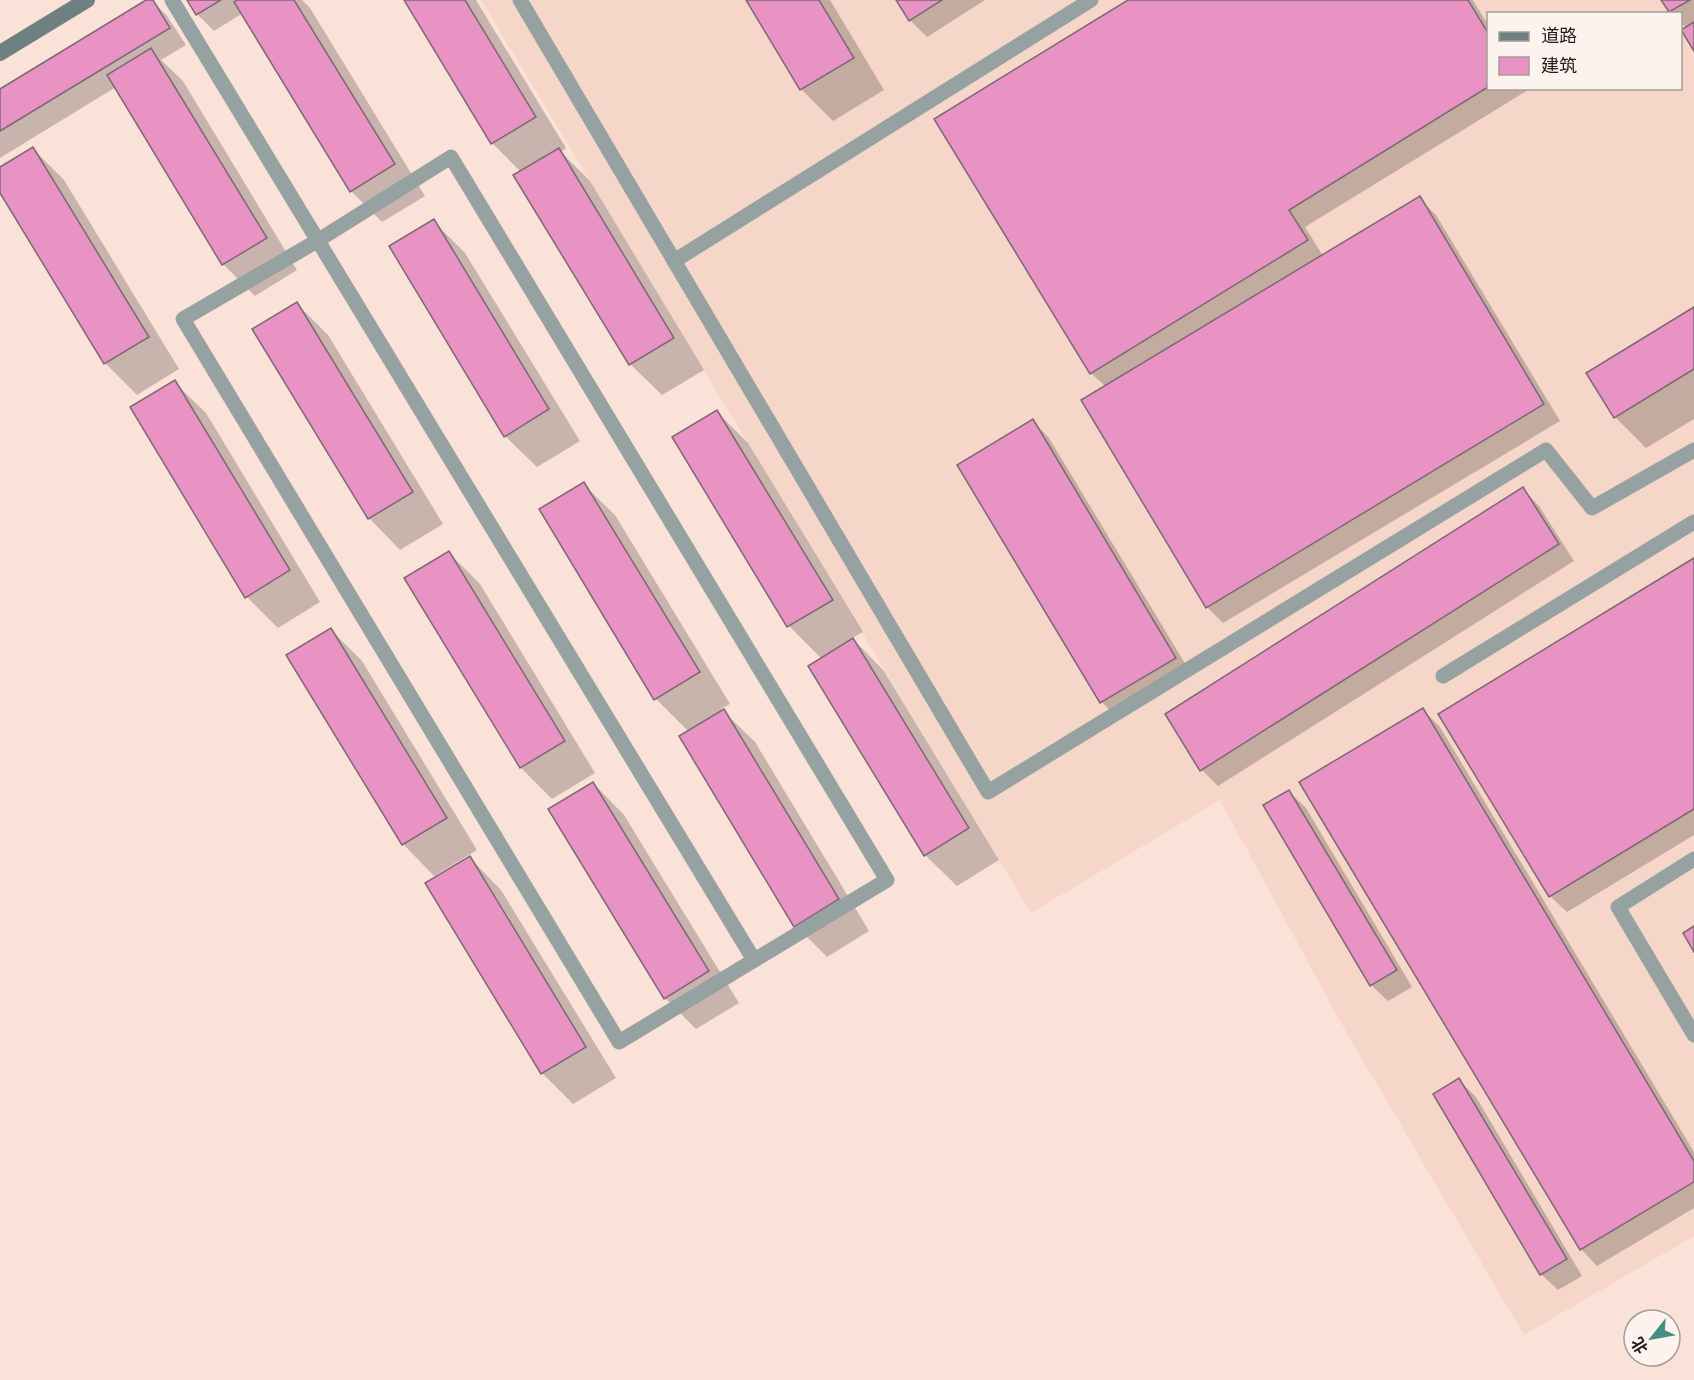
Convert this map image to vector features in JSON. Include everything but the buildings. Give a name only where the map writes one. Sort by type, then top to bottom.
[{"type":"main road","points":[[0,53],[87,0]]},
{"type":"lane","points":[[172,0],[754,960]]},
{"type":"lane","points":[[520,0],[988,792],[1546,450],[1592,508],[1694,450]]},
{"type":"lane","points":[[674,261],[1091,0]]},
{"type":"lane","points":[[451,157],[887,880],[754,960],[619,1041],[183,319],[318,241],[451,157]]},
{"type":"lane","points":[[1443,676],[1694,522]]},
{"type":"lane","points":[[1694,859],[1618,907],[1694,1035]]},
{"type":"shaded area","points":[[481,0],[1694,0],[1694,1236],[1524,1335],[1340,1021],[1220,800],[1031,913]]}]
